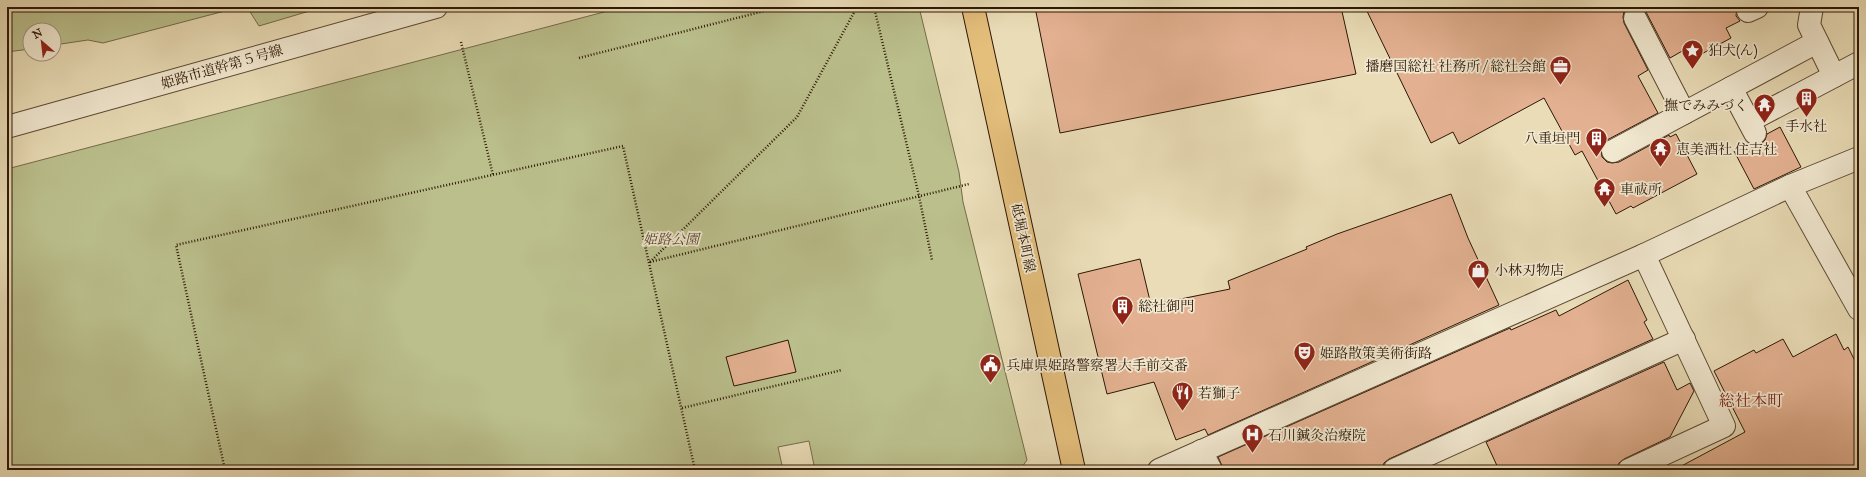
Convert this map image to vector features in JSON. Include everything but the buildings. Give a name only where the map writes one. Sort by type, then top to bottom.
[{"type":"main road","name":"砥堀本町線","points":[[973,7],[1074,470]]},
{"type":"street","name":"姫路市道幹第５号線","points":[[7,127],[436,7]]},
{"type":"street","points":[[1812,7],[1809,25],[1834,76]]},
{"type":"street","points":[[1635,18],[1684,112]]},
{"type":"street","points":[[1613,150],[1817,42]]},
{"type":"street","points":[[1731,88],[1752,127],[1859,62]]},
{"type":"street","points":[[1159,470],[1644,255],[1790,186],[1859,158]]},
{"type":"street","points":[[1790,186],[1859,309]]},
{"type":"street","points":[[1629,470],[1724,426],[1644,255]]},
{"type":"street","points":[[1394,470],[1684,339]]},
{"type":"street","points":[[1201,451],[1211,470]]},
{"type":"path","points":[[579,58],[780,7]]},
{"type":"path","points":[[649,262],[797,117],[857,7]]},
{"type":"path","points":[[874,7],[920,196],[932,260]]},
{"type":"path","points":[[461,42],[493,175]]},
{"type":"path","points":[[225,470],[176,245],[623,146],[695,470]]},
{"type":"path","points":[[649,262],[969,184]]},
{"type":"path","points":[[682,408],[842,370]]},
{"type":"green space","points":[[7,7],[240,7],[103,43],[88,40],[62,44],[62,22],[22,22],[22,50],[7,52]]},
{"type":"green space","points":[[247,7],[323,7],[259,26]]},
{"type":"green space","name":"姫路公園","points":[[623,7],[919,7],[959,172],[963,202],[1027,460],[1020,470],[815,470],[809,441],[778,447],[783,470],[7,470],[7,169]]},
{"type":"place","name":"狛犬(ん)","points":[[1692,70]]},
{"type":"place","name":"播磨国総社 社務所 / 総社会館","points":[[1561,86]]},
{"type":"place","name":"手水社","points":[[1806,118]]},
{"type":"place","name":"撫でみみづく","points":[[1764,124]]},
{"type":"place","name":"八重垣門","points":[[1596,158]]},
{"type":"place","name":"恵美酒社 住吉社","points":[[1661,168]]},
{"type":"place","name":"車祓所","points":[[1604,208]]},
{"type":"place","name":"小林刃物店","points":[[1478,290]]},
{"type":"place","name":"総社御門","points":[[1123,326]]},
{"type":"place","name":"姫路散策美術街路","points":[[1304,372]]},
{"type":"place","name":"兵庫県姫路警察署大手前交番","points":[[990,384]]},
{"type":"place","name":"若獅子","points":[[1183,412]]},
{"type":"place","name":"石川鍼灸治療院","points":[[1253,454]]},
{"type":"district","name":"総社本町","points":[[1751,400]]}]
